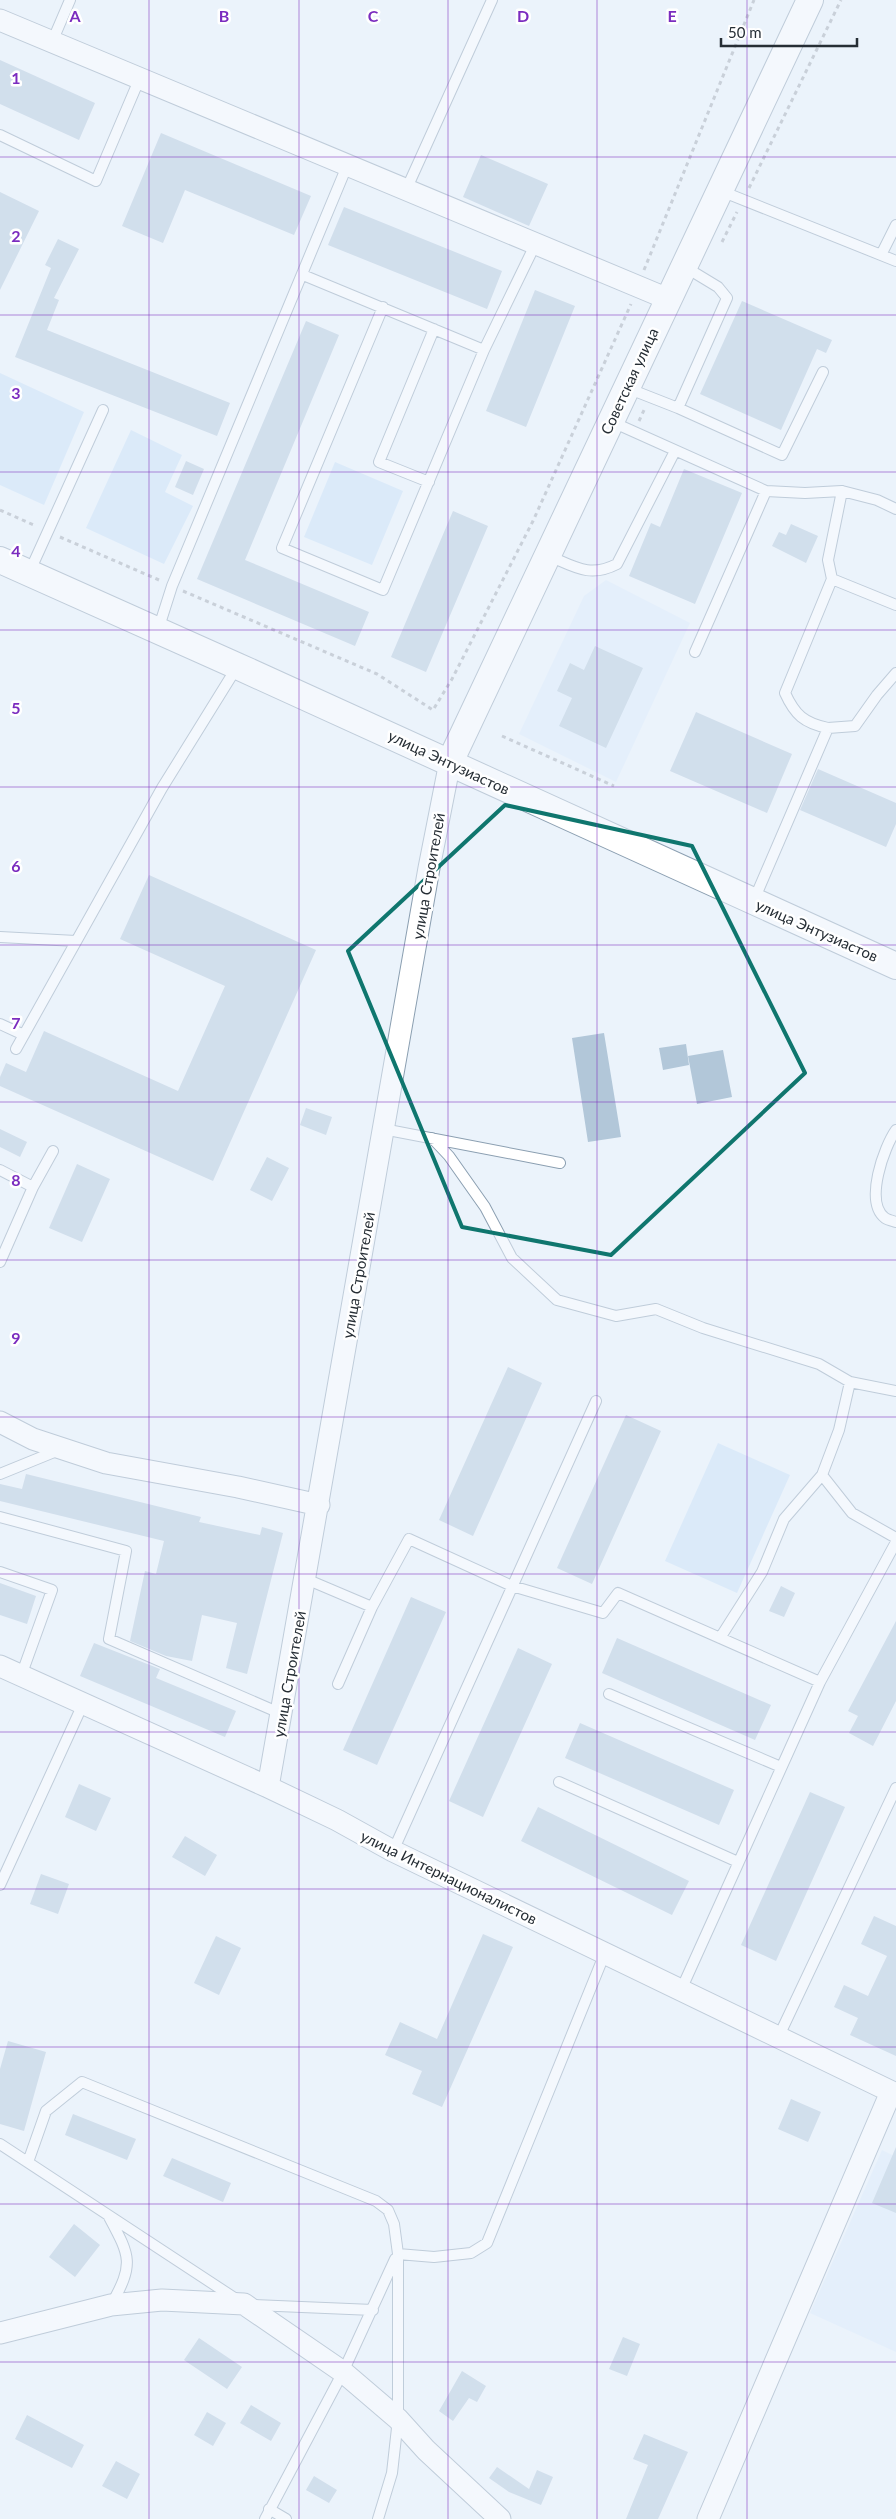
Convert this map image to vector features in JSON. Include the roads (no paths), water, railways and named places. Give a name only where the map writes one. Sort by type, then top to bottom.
[{"type":"street","name":"Советская улица","points":[[450,762],[549,556],[610,421],[638,392],[668,300],[684,266],[732,195],[810,0]]},
{"type":"street","points":[[0,20],[139,80],[668,300]]},
{"type":"street","name":"улица Энтузиастов","points":[[0,560],[450,762],[896,966]]},
{"type":"street","name":"улица Строителей","points":[[268,1787],[319,1505],[428,868],[450,762]]},
{"type":"street","points":[[0,1422],[33,1439],[106,1463],[238,1487],[319,1505]]},
{"type":"street","name":"улица Интернационалистов","points":[[8,1672],[268,1787],[337,1820],[393,1851],[893,2093]]},
{"type":"street","points":[[708,2519],[893,2093]]},
{"type":"street","points":[[0,2333],[111,2305],[162,2300],[244,2304],[343,2372],[398,2419],[426,2450],[500,2519]]},
{"type":"lane","points":[[52,42],[70,0]]},
{"type":"lane","points":[[406,190],[492,0]]},
{"type":"lane","points":[[0,135],[96,181],[139,80]]},
{"type":"lane","points":[[158,631],[172,586],[347,166]]},
{"type":"lane","points":[[732,195],[896,261]]},
{"type":"lane","points":[[881,255],[896,225]]},
{"type":"lane","points":[[383,307],[282,548],[383,590],[484,350],[536,245]]},
{"type":"lane","points":[[678,408],[727,298],[718,287],[684,266]]},
{"type":"lane","points":[[303,275],[484,350]]},
{"type":"lane","points":[[428,482],[379,462],[434,329]]},
{"type":"lane","points":[[638,392],[782,455],[823,372]]},
{"type":"lane","points":[[28,574],[103,410]]},
{"type":"lane","points":[[610,421],[766,491],[806,494],[842,491],[877,500],[896,509]]},
{"type":"lane","points":[[549,556],[589,572],[604,571],[617,564],[675,451]]},
{"type":"lane","points":[[695,652],[766,491]]},
{"type":"lane","points":[[842,491],[828,560],[832,579],[785,693],[793,711],[813,725],[828,728],[855,726],[877,695],[896,673]]},
{"type":"lane","points":[[832,579],[896,605]]},
{"type":"lane","points":[[16,1049],[162,788],[237,666]]},
{"type":"lane","points":[[754,901],[828,728]]},
{"type":"lane","points":[[0,937],[76,941]]},
{"type":"lane","points":[[0,1024],[24,1035]]},
{"type":"lane","points":[[383,1129],[560,1163]]},
{"type":"lane","points":[[896,1130],[886,1145],[879,1170],[876,1194],[878,1210],[885,1219],[896,1222]]},
{"type":"lane","points":[[432,1138],[449,1156],[484,1207],[512,1258],[557,1300],[616,1316],[656,1309],[703,1328],[819,1364],[850,1382],[896,1391]]},
{"type":"lane","points":[[0,1262],[33,1187],[53,1151]]},
{"type":"lane","points":[[0,1170],[33,1187]]},
{"type":"lane","points":[[720,1638],[762,1572],[784,1519],[822,1475],[839,1430],[850,1382]]},
{"type":"lane","points":[[393,1851],[596,1401]]},
{"type":"lane","points":[[0,1474],[62,1449]]},
{"type":"lane","points":[[822,1475],[852,1512],[896,1538]]},
{"type":"lane","points":[[0,1517],[126,1551],[109,1639],[282,1714]]},
{"type":"lane","points":[[338,1684],[372,1607],[409,1539],[512,1586],[603,1613],[618,1592],[820,1682]]},
{"type":"lane","points":[[681,1990],[820,1682],[896,1542]]},
{"type":"lane","points":[[0,1572],[52,1590],[8,1672]]},
{"type":"lane","points":[[306,1579],[372,1607]]},
{"type":"lane","points":[[609,1694],[782,1767]]},
{"type":"lane","points":[[0,1885],[83,1704]]},
{"type":"lane","points":[[560,1782],[738,1862]]},
{"type":"lane","points":[[778,2038],[896,1788]]},
{"type":"lane","points":[[398,2254],[434,2257],[471,2253],[487,2243],[605,1953]]},
{"type":"lane","points":[[28,2162],[46,2111],[82,2082],[376,2201],[388,2210],[394,2224],[398,2254],[398,2419],[392,2473],[378,2519]]},
{"type":"lane","points":[[0,2144],[244,2304],[373,2310]]},
{"type":"lane","points":[[108,2214],[125,2246],[127,2267],[125,2281],[111,2305]]},
{"type":"lane","points":[[286,2519],[267,2514],[343,2372],[398,2254]]}]
